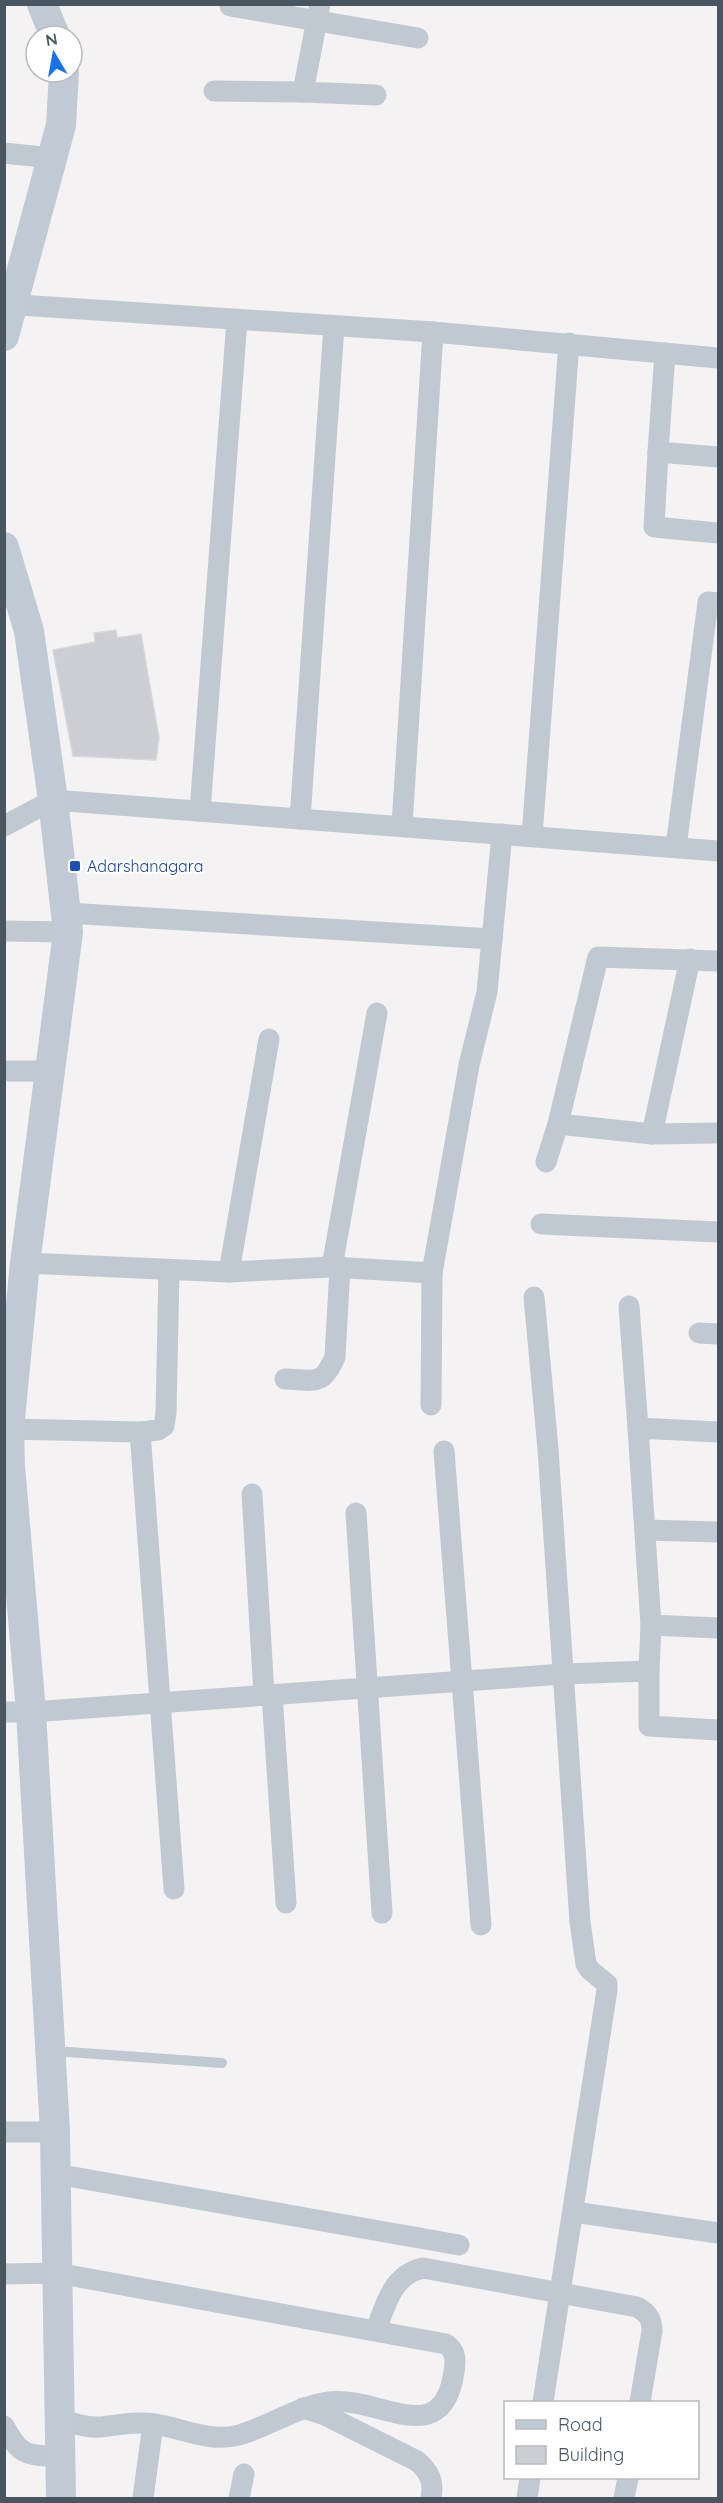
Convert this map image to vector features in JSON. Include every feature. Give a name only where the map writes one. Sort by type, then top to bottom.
[{"type":"street","points":[[42,4],[50,24]]},
{"type":"street","points":[[230,6],[318,13],[418,38]]},
{"type":"street","points":[[303,92],[318,13]]},
{"type":"street","points":[[4,336],[9,305],[61,125],[63,84]]},
{"type":"street","points":[[213,91],[376,95]]},
{"type":"street","points":[[4,153],[52,158]]},
{"type":"street","points":[[9,305],[433,332],[718,358]]},
{"type":"street","points":[[200,811],[237,320]]},
{"type":"street","points":[[300,819],[334,326]]},
{"type":"street","points":[[402,826],[433,332]]},
{"type":"street","points":[[532,836],[569,343]]},
{"type":"street","points":[[665,353],[654,527],[718,533]]},
{"type":"street","points":[[658,452],[718,457]]},
{"type":"street","points":[[4,547],[29,631],[53,800],[67,922],[25,1263],[11,1347],[9,1429],[18,1712],[56,2132],[61,2499]]},
{"type":"street","points":[[676,847],[708,602],[718,603]]},
{"type":"street","points":[[4,826],[53,800],[718,851]]},
{"type":"street","points":[[431,1405],[432,1273],[469,1065],[487,992],[502,834]]},
{"type":"street","points":[[4,931],[67,922],[492,939]]},
{"type":"street","points":[[546,1162],[558,1124],[597,957],[690,959],[718,962]]},
{"type":"street","points":[[652,1134],[690,959]]},
{"type":"street","points":[[285,1379],[318,1380],[325,1377],[335,1357],[336,1267],[377,1013]]},
{"type":"street","points":[[229,1272],[269,1039]]},
{"type":"street","points":[[4,1071],[50,1071]]},
{"type":"street","points":[[558,1124],[652,1134],[718,1133]]},
{"type":"street","points":[[541,1224],[718,1232]]},
{"type":"street","points":[[25,1263],[229,1272],[336,1267],[432,1273]]},
{"type":"street","points":[[9,1429],[140,1432],[158,1430],[164,1426],[170,1270]]},
{"type":"street","points":[[534,1297],[548,1449],[583,1950],[590,1970],[607,1984],[543,2401]]},
{"type":"street","points":[[628,1306],[646,1530],[651,1625],[649,1726],[718,1730]]},
{"type":"street","points":[[638,1428],[718,1432]]},
{"type":"street","points":[[140,1432],[174,1889]]},
{"type":"street","points":[[444,1451],[464,1681],[481,1925]]},
{"type":"street","points":[[252,1494],[286,1903]]},
{"type":"street","points":[[356,1513],[382,1913]]},
{"type":"street","points":[[646,1530],[718,1532]]},
{"type":"street","points":[[651,1625],[718,1628]]},
{"type":"street","points":[[18,1712],[562,1674],[649,1671]]},
{"type":"street","points":[[4,2132],[56,2132]]},
{"type":"street","points":[[56,2174],[459,2245]]},
{"type":"street","points":[[574,2212],[718,2232]]},
{"type":"street","points":[[376,2330],[392,2288],[403,2277],[423,2268],[637,2307],[652,2321],[640,2401]]},
{"type":"street","points":[[4,2274],[57,2273],[446,2344],[452,2348],[455,2365],[452,2390],[439,2410],[415,2416],[350,2402],[330,2402],[303,2408],[238,2435],[220,2438],[153,2424],[133,2422],[99,2427],[60,2419]]},
{"type":"street","points":[[303,2408],[325,2415],[417,2461],[426,2468],[431,2478],[431,2499]]},
{"type":"street","points":[[143,2499],[153,2424]]},
{"type":"street","points":[[4,2426],[18,2449],[28,2455],[60,2457]]},
{"type":"street","points":[[239,2499],[244,2474]]},
{"type":"street","points":[[527,2499],[530,2479]]},
{"type":"street","points":[[624,2499],[628,2479]]},
{"type":"lane","points":[[50,2051],[222,2063]]},
{"type":"building","points":[[116,630],[117,638],[141,634],[159,738],[156,760],[73,756],[53,650],[95,642],[94,633]]},
{"type":"place","name":"Adarshanagara","points":[[75,866]]}]
